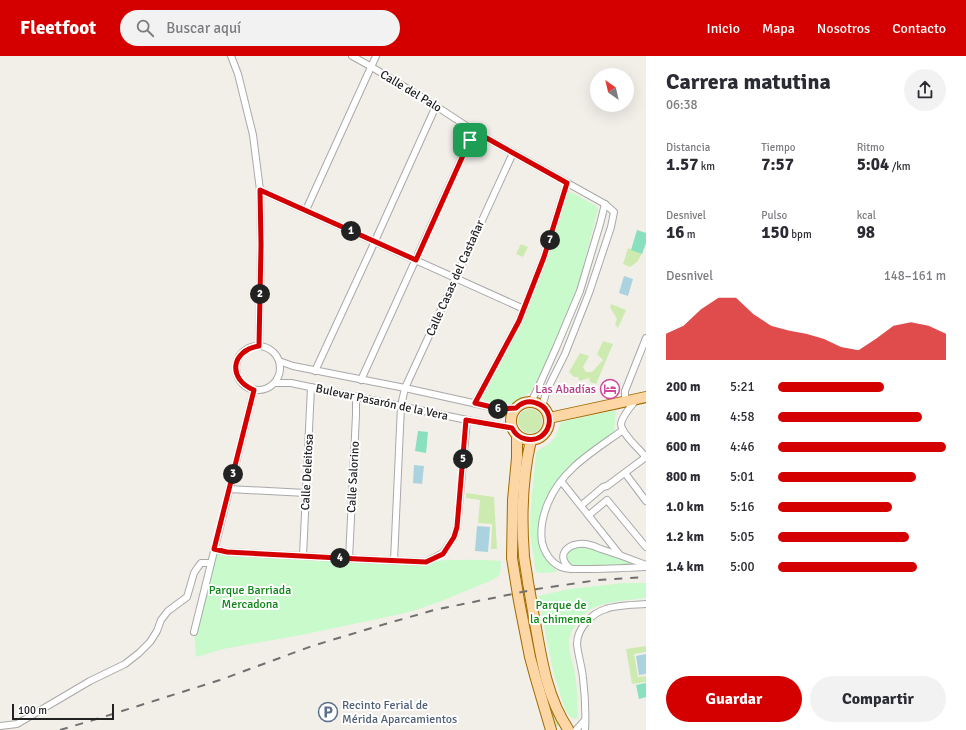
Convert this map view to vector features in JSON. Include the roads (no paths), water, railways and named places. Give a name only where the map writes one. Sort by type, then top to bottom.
[{"type":"main road","points":[[549,418],[641,398]]},
{"type":"main road","points":[[531,402],[542,406],[546,409],[549,418],[550,424],[548,429],[536,439],[523,439],[515,431],[511,423],[513,412],[523,403],[531,402]]},
{"type":"main road","points":[[515,431],[517,458],[514,478],[512,558],[530,657],[551,730]]},
{"type":"main road","points":[[531,440],[526,459],[524,481],[524,557],[540,654],[547,680],[557,710],[562,720],[571,730]]},
{"type":"street","points":[[230,56],[238,74],[253,135],[260,190],[261,245],[259,346]]},
{"type":"street","name":"Calle del Palo","points":[[352,56],[436,106],[474,131],[605,204],[614,212],[611,226],[589,293],[565,354],[542,406]]},
{"type":"street","points":[[306,210],[370,66],[376,56]]},
{"type":"street","points":[[315,371],[436,106]]},
{"type":"street","points":[[361,380],[474,131]]},
{"type":"street","name":"Calle Casas del Castañar","points":[[394,561],[401,406],[405,388],[513,153]]},
{"type":"street","points":[[475,403],[519,321],[544,257],[567,183]]},
{"type":"street","points":[[260,190],[524,309]]},
{"type":"street","points":[[531,402],[580,291],[605,204]]},
{"type":"street","points":[[624,416],[621,402],[646,338]]},
{"type":"street","points":[[259,346],[270,349],[276,354],[279,361],[279,376],[269,387],[261,390],[254,390],[246,387],[237,375],[236,367],[239,356],[244,350],[251,347],[259,346]]},
{"type":"street","name":"Bulevar Pasarón de la Vera","points":[[279,361],[315,371],[405,388],[500,409],[516,408]]},
{"type":"street","name":"Bulevar Pasarón de la Vera","points":[[274,383],[291,383],[515,431]]},
{"type":"street","name":"Calle Deleitosa","points":[[303,556],[311,387]]},
{"type":"street","points":[[194,632],[254,390]]},
{"type":"street","name":"Calle Salorino","points":[[349,559],[356,396]]},
{"type":"street","points":[[583,504],[603,486],[607,486],[646,457],[623,430],[621,424],[629,408],[641,398]]},
{"type":"street","points":[[214,549],[227,552],[426,562],[443,554],[454,537],[457,527],[466,420]]},
{"type":"street","points":[[623,430],[577,464],[561,481],[552,494],[544,512],[541,536],[543,547],[548,557],[562,568],[571,569],[646,566]]},
{"type":"street","points":[[625,473],[646,501]]},
{"type":"street","points":[[561,481],[620,555]]},
{"type":"street","points":[[229,489],[306,493]]},
{"type":"street","points":[[589,515],[608,500],[646,547]]},
{"type":"street","points":[[571,569],[566,565],[564,554],[568,548],[575,544],[587,544],[620,555],[646,566]]},
{"type":"street","points":[[0,726],[17,724],[90,681],[125,664],[150,642],[157,631],[161,620],[168,611],[187,597],[194,573],[201,563],[211,563]]},
{"type":"street","points":[[585,730],[586,709],[583,677],[577,644],[579,632],[589,619],[597,612],[608,608],[646,604]]},
{"type":"street","points":[[571,730],[585,720]]},
{"type":"water","points":[[624,276],[633,279],[628,296],[619,293]]},
{"type":"water","points":[[414,465],[424,466],[422,484],[413,483]]},
{"type":"water","points":[[477,526],[490,527],[488,552],[475,551]]},
{"type":"water","points":[[646,654],[646,674],[639,675],[636,656]]},
{"type":"railway","points":[[60,730],[220,680],[312,646],[434,610],[537,589],[598,580],[646,577]]},
{"type":"place","name":"Las Abadías","points":[[610,389]]},
{"type":"place","name":"Recinto Ferial de Mérida Aparcamientos","points":[[328,712]]},
{"type":"park label","name":"Parque Barriada Mercadona","points":[[250,597]]},
{"type":"park label","name":"Parque de la chimenea","points":[[561,612]]}]
